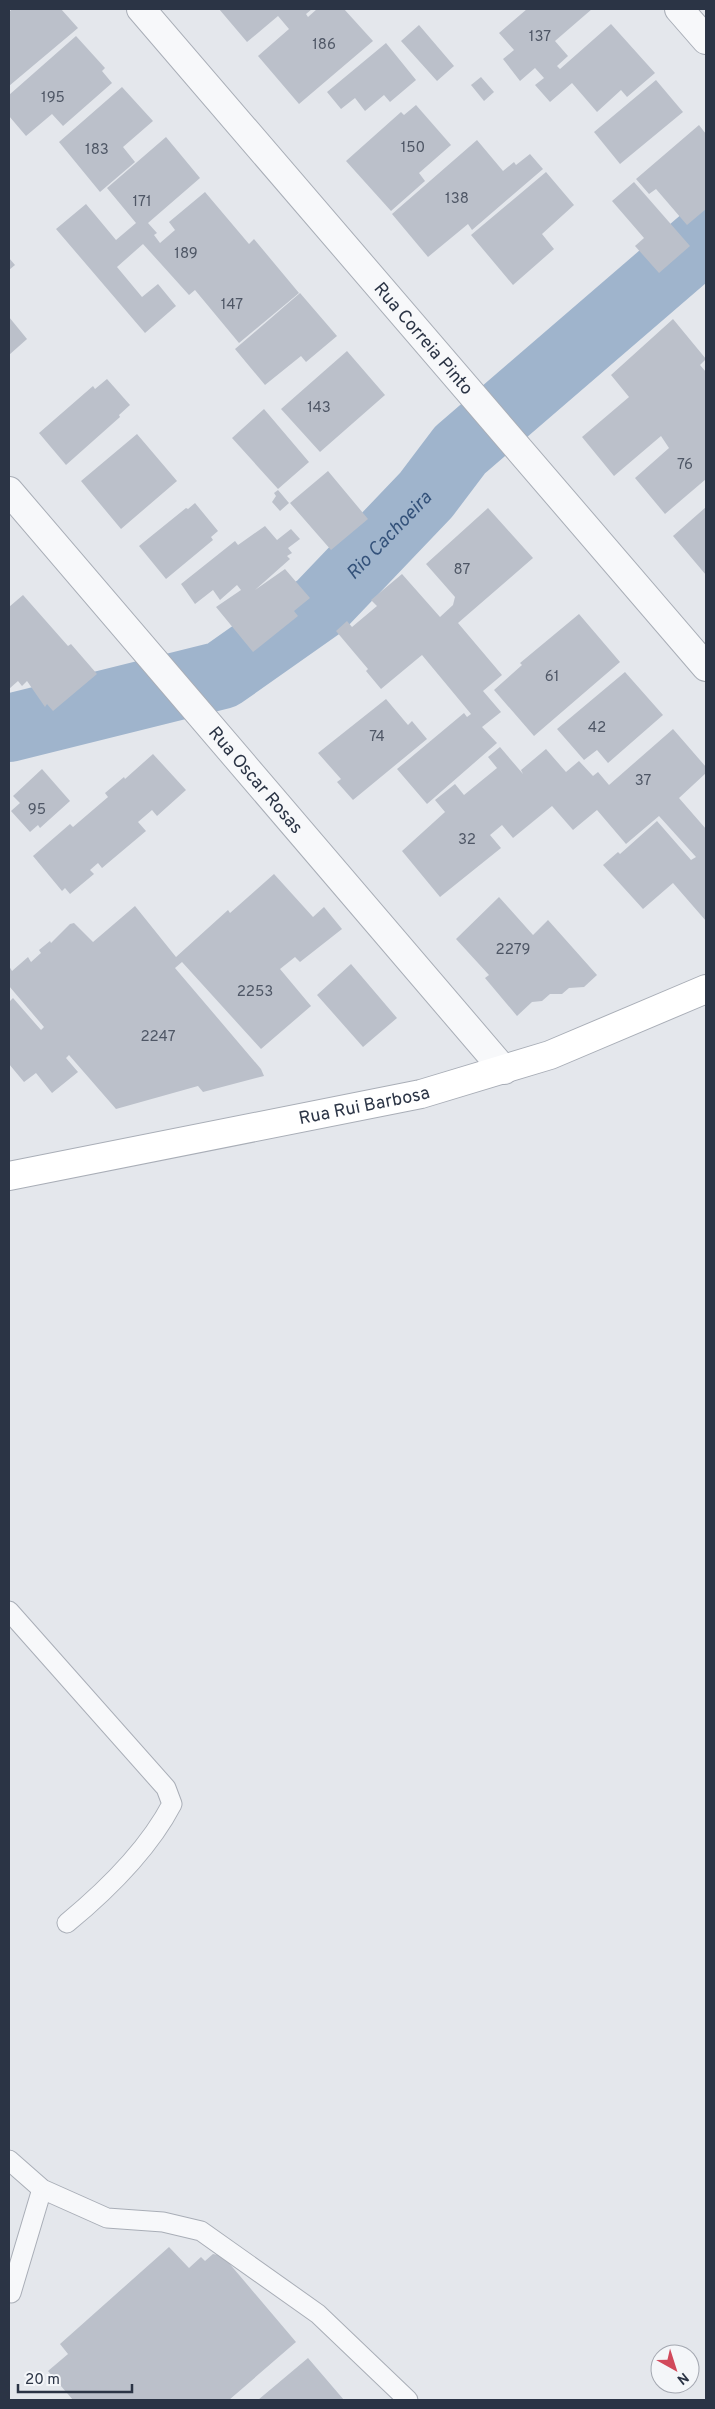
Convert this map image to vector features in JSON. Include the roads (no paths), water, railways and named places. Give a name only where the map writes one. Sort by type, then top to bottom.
[{"type":"main road","name":"Rua Rui Barbosa","points":[[9,1176],[421,1094],[550,1055],[614,1030],[706,989]]},
{"type":"street","name":"Rua Correia Pinto","points":[[141,9],[706,667]]},
{"type":"street","points":[[679,9],[706,40]]},
{"type":"street","name":"Rua Oscar Rosas","points":[[9,491],[504,1070]]},
{"type":"lane","points":[[9,1611],[166,1788],[172,1804],[159,1828],[98,1898],[67,1923]]},
{"type":"lane","points":[[9,2160],[42,2189],[108,2218],[163,2222],[201,2231],[318,2314],[408,2400]]},
{"type":"lane","points":[[9,2296],[42,2189]]},
{"type":"waterway","name":"Rio Cachoeira","points":[[9,728],[222,675],[320,606],[426,495],[460,450],[706,238]]}]
